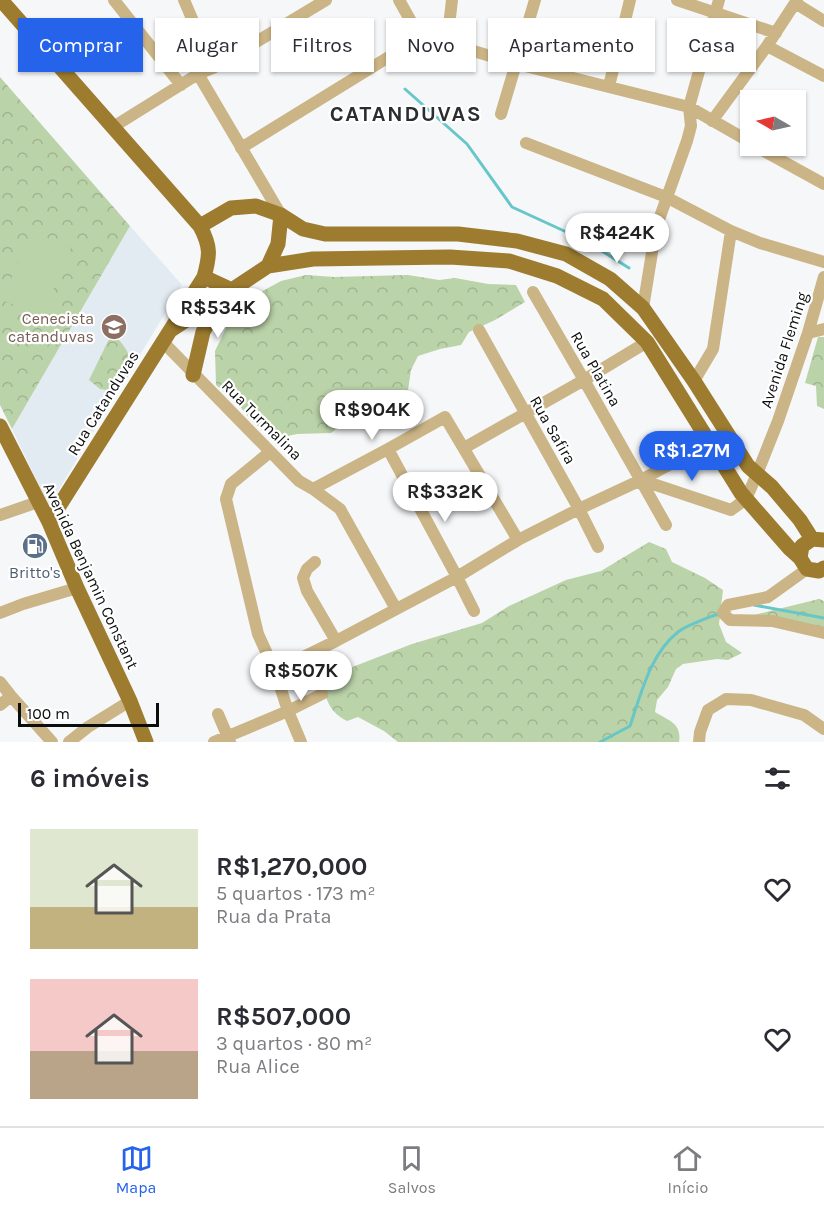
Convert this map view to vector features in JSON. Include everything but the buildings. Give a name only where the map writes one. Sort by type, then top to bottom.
[{"type":"main road","name":"Rua Catanduvas","points":[[1,0],[200,226],[207,240],[209,259],[204,277],[49,522]]},
{"type":"main road","points":[[200,226],[231,208],[256,206],[281,215],[303,229],[325,234],[458,234],[517,241],[566,254],[610,279],[643,308],[694,381],[748,466],[772,488],[818,539],[802,546],[815,568]]},
{"type":"main road","points":[[268,266],[278,244],[281,215]]},
{"type":"main road","points":[[167,336],[268,266],[324,259],[450,257],[509,261],[557,276],[603,299],[647,342],[746,500],[790,549],[815,568]]},
{"type":"main road","points":[[204,277],[228,293]]},
{"type":"main road","points":[[193,375],[203,332],[228,293]]},
{"type":"main road","name":"Avenida Benjamin Constant","points":[[0,426],[49,522],[130,701],[146,742]]},
{"type":"street","points":[[114,0],[181,85]]},
{"type":"street","points":[[184,0],[192,18]]},
{"type":"street","points":[[259,40],[326,0]]},
{"type":"street","points":[[399,0],[409,18]]},
{"type":"street","points":[[450,18],[452,0]]},
{"type":"street","points":[[531,18],[536,0]]},
{"type":"street","points":[[609,87],[630,0]]},
{"type":"street","points":[[677,0],[776,33]]},
{"type":"street","points":[[643,308],[656,228],[687,141],[691,126],[689,107],[719,0]]},
{"type":"street","points":[[712,121],[796,2],[824,21]]},
{"type":"street","points":[[767,45],[824,76]]},
{"type":"street","points":[[242,148],[386,59]]},
{"type":"street","points":[[113,127],[203,72]]},
{"type":"street","points":[[501,114],[514,72]]},
{"type":"street","points":[[552,72],[689,107],[740,136]]},
{"type":"street","points":[[198,74],[281,215]]},
{"type":"street","points":[[526,143],[666,197],[731,231],[760,243],[824,262]]},
{"type":"street","points":[[774,156],[824,184]]},
{"type":"street","points":[[694,381],[713,350],[731,231]]},
{"type":"street","name":"Avenida Fleming","points":[[746,500],[778,421],[824,278]]},
{"type":"street","name":"Rua Platina","points":[[533,291],[666,525]]},
{"type":"street","points":[[808,333],[824,329]]},
{"type":"street","name":"Rua Safira","points":[[479,330],[579,508],[598,547]]},
{"type":"street","name":"Rua Turmalina","points":[[167,336],[193,375],[299,481],[340,509],[396,609]]},
{"type":"street","points":[[464,448],[647,342]]},
{"type":"street","points":[[313,489],[445,417],[518,540]]},
{"type":"street","points":[[275,671],[457,577],[518,540],[579,508],[641,480],[709,442]]},
{"type":"street","points":[[388,449],[474,611]]},
{"type":"street","points":[[270,452],[231,484],[226,499],[258,634],[275,671],[301,742]]},
{"type":"street","points":[[641,480],[730,510],[746,500]]},
{"type":"street","points":[[0,515],[38,502]]},
{"type":"street","points":[[315,562],[307,569],[303,578],[307,591],[336,641]]},
{"type":"street","points":[[815,568],[768,597],[728,605],[723,613],[730,620],[772,621],[824,633]]},
{"type":"street","points":[[0,614],[23,604],[77,588]]},
{"type":"street","points":[[0,682],[52,742]]},
{"type":"street","points":[[214,742],[229,739],[322,694]]},
{"type":"street","points":[[0,705],[11,696]]},
{"type":"street","points":[[699,742],[708,710],[726,699],[751,700],[804,715],[824,729]]},
{"type":"street","points":[[69,742],[88,727],[130,701]]},
{"type":"street","points":[[218,714],[229,739]]},
{"type":"shaded area","name":"Cenecista catanduvas","points":[[130,226],[182,285],[49,506],[12,429]]},
{"type":"green space","points":[[0,77],[130,226],[12,429],[0,405]]},
{"type":"green space","points":[[32,231],[71,248],[42,317],[2,300]]},
{"type":"green space","points":[[306,275],[334,277],[408,275],[439,280],[455,278],[488,284],[516,285],[525,302],[469,332],[461,345],[418,356],[411,370],[407,397],[399,403],[362,397],[349,419],[331,433],[297,434],[283,437],[267,434],[216,385],[215,351],[230,320],[257,294],[281,281]]},
{"type":"green space","points":[[112,333],[126,350],[131,365],[128,376],[117,392],[100,389],[89,380]]},
{"type":"green space","points":[[818,337],[824,337],[824,409],[817,406],[816,386],[805,383]]},
{"type":"green space","points":[[649,542],[666,549],[672,562],[705,578],[723,590],[719,624],[726,642],[742,653],[728,660],[717,659],[683,664],[676,669],[668,687],[657,700],[655,712],[670,720],[676,727],[679,742],[398,742],[384,731],[358,717],[347,721],[336,714],[330,705],[321,682],[412,644],[482,623],[509,606],[566,580],[601,571]]},
{"type":"green space","points":[[819,599],[824,601],[824,629],[754,615]]},
{"type":"waterway","points":[[405,89],[467,144],[512,207],[586,241],[629,268]]},
{"type":"waterway","points":[[754,605],[824,618]]},
{"type":"waterway","points":[[600,742],[630,726],[653,663],[668,641],[687,627],[720,613]]},
{"type":"place","name":"Cenecista catanduvas","points":[[114,327]]},
{"type":"place","name":"Britto's","points":[[35,546]]},
{"type":"district","name":"CATANDUVAS","points":[[406,114]]}]
